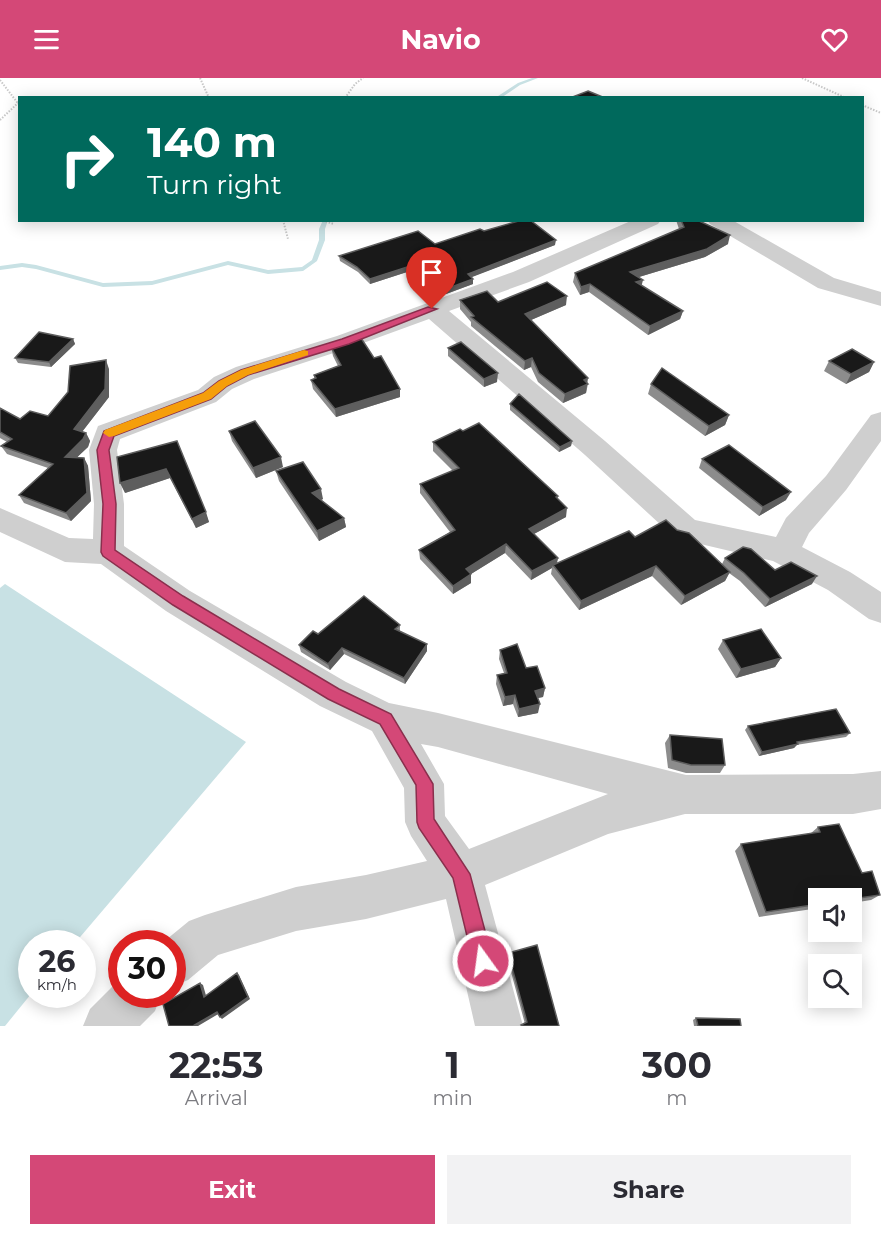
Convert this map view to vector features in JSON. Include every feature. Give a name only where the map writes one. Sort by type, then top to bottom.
[{"type":"street","points":[[108,552],[109,504],[103,450],[108,433],[207,396],[223,383],[244,373],[346,341],[520,277],[646,222]]},
{"type":"street","points":[[720,222],[826,283],[881,299]]},
{"type":"street","points":[[432,309],[595,448],[686,530],[759,544],[784,552],[839,581],[881,609]]},
{"type":"street","points":[[784,552],[797,526],[836,483],[881,421]]},
{"type":"street","points":[[0,519],[65,550],[108,552],[178,600],[333,694],[386,719],[438,730],[686,795]]},
{"type":"street","points":[[386,719],[424,784],[425,822],[461,874],[499,1026]]},
{"type":"street","points":[[186,953],[205,938],[296,909],[366,897],[461,874],[608,814],[686,795],[853,794],[881,790]]},
{"type":"street","points":[[107,1026],[124,1008]]},
{"type":"path","points":[[200,78],[208,96]]},
{"type":"path","points":[[346,96],[355,84],[363,78]]},
{"type":"path","points":[[802,78],[842,96]]},
{"type":"path","points":[[0,80],[18,104]]},
{"type":"path","points":[[0,120],[18,106]]},
{"type":"path","points":[[864,106],[881,113]]},
{"type":"path","points":[[284,222],[288,239]]},
{"type":"path","points":[[327,222],[334,224]]},
{"type":"water","points":[[5,584],[246,742],[86,930],[18,930],[20,1008],[5,1026],[0,1026],[0,588]]},
{"type":"building","points":[[588,91],[600,96],[575,96]]},
{"type":"building","points":[[515,222],[533,222],[556,240],[468,274],[473,279],[446,289],[429,269],[416,274],[407,267],[370,279],[357,267],[339,256],[418,231],[435,244],[480,229],[484,231]]},
{"type":"building","points":[[682,222],[701,222],[730,235],[707,249],[630,272],[643,280],[636,282],[683,311],[650,326],[590,284],[581,287],[575,273],[684,227]]},
{"type":"building","points":[[547,282],[567,296],[525,314],[588,378],[584,380],[588,384],[565,394],[539,373],[532,358],[525,361],[471,317],[474,316],[460,300],[487,291],[498,302]]},
{"type":"building","points":[[39,332],[73,339],[49,362],[15,358]]},
{"type":"building","points":[[361,338],[374,358],[381,356],[400,389],[335,409],[311,380],[316,378],[314,375],[341,365],[331,347]]},
{"type":"building","points":[[461,342],[498,373],[484,379],[448,348]]},
{"type":"building","points":[[852,349],[874,362],[851,374],[829,361]]},
{"type":"building","points":[[106,360],[105,389],[74,429],[86,433],[65,457],[84,458],[87,493],[66,513],[19,495],[53,464],[1,446],[12,439],[0,432],[0,408],[20,419],[30,411],[48,416],[68,392],[70,366]]},
{"type":"building","points":[[662,368],[729,415],[709,426],[651,384]]},
{"type":"building","points":[[519,394],[572,441],[560,447],[510,404]]},
{"type":"building","points":[[255,421],[281,457],[253,468],[229,431]]},
{"type":"building","points":[[479,423],[558,496],[556,497],[567,508],[529,529],[558,558],[532,571],[506,544],[466,569],[471,574],[453,586],[419,550],[455,530],[420,484],[459,468],[433,442]]},
{"type":"building","points":[[177,441],[206,512],[192,519],[166,469],[120,483],[117,457]]},
{"type":"building","points":[[729,445],[791,492],[763,507],[702,459]]},
{"type":"building","points":[[303,462],[321,489],[312,493],[344,518],[317,531],[276,471]]},
{"type":"building","points":[[666,520],[677,530],[689,533],[730,572],[685,596],[656,566],[581,601],[553,565],[629,531],[635,537]]},
{"type":"building","points":[[743,547],[751,549],[775,570],[791,562],[817,576],[770,599],[725,558]]},
{"type":"building","points":[[364,596],[400,625],[395,629],[427,644],[404,678],[342,648],[328,664],[299,645],[313,631],[318,634]]},
{"type":"building","points":[[761,629],[781,658],[741,669],[723,640]]},
{"type":"building","points":[[517,644],[526,668],[537,666],[545,688],[535,691],[540,704],[519,709],[515,695],[505,697],[497,675],[507,673],[500,650]]},
{"type":"building","points":[[836,709],[850,733],[797,742],[798,744],[762,752],[748,726]]},
{"type":"building","points":[[670,735],[722,739],[725,765],[691,765],[672,760]]},
{"type":"building","points":[[839,824],[862,873],[872,871],[880,895],[862,898],[862,888],[808,888],[808,906],[766,912],[741,844],[820,832],[818,827]]},
{"type":"building","points":[[537,945],[559,1026],[521,1025],[527,1022],[508,953]]},
{"type":"building","points":[[237,973],[248,997],[220,1017],[217,1012],[193,1026],[169,1026],[164,1008],[186,1008],[186,991],[200,983],[204,997]]},
{"type":"building","points":[[696,1018],[740,1019],[741,1026],[698,1026]]},
{"type":"waterway","points":[[500,96],[519,84],[536,78]]},
{"type":"waterway","points":[[0,268],[22,265],[36,267],[103,285],[152,283],[228,263],[268,272],[303,269],[314,261],[322,240],[322,229],[325,222]]},
{"type":"slow traffic","points":[[109,433],[207,396],[223,383],[244,373],[304,353]]},
{"type":"route","points":[[432,309],[346,341],[244,373],[223,383],[207,396],[108,433],[103,450],[109,504],[108,552],[178,600],[333,694],[386,719],[424,784],[425,822],[461,874],[483,961]]}]
